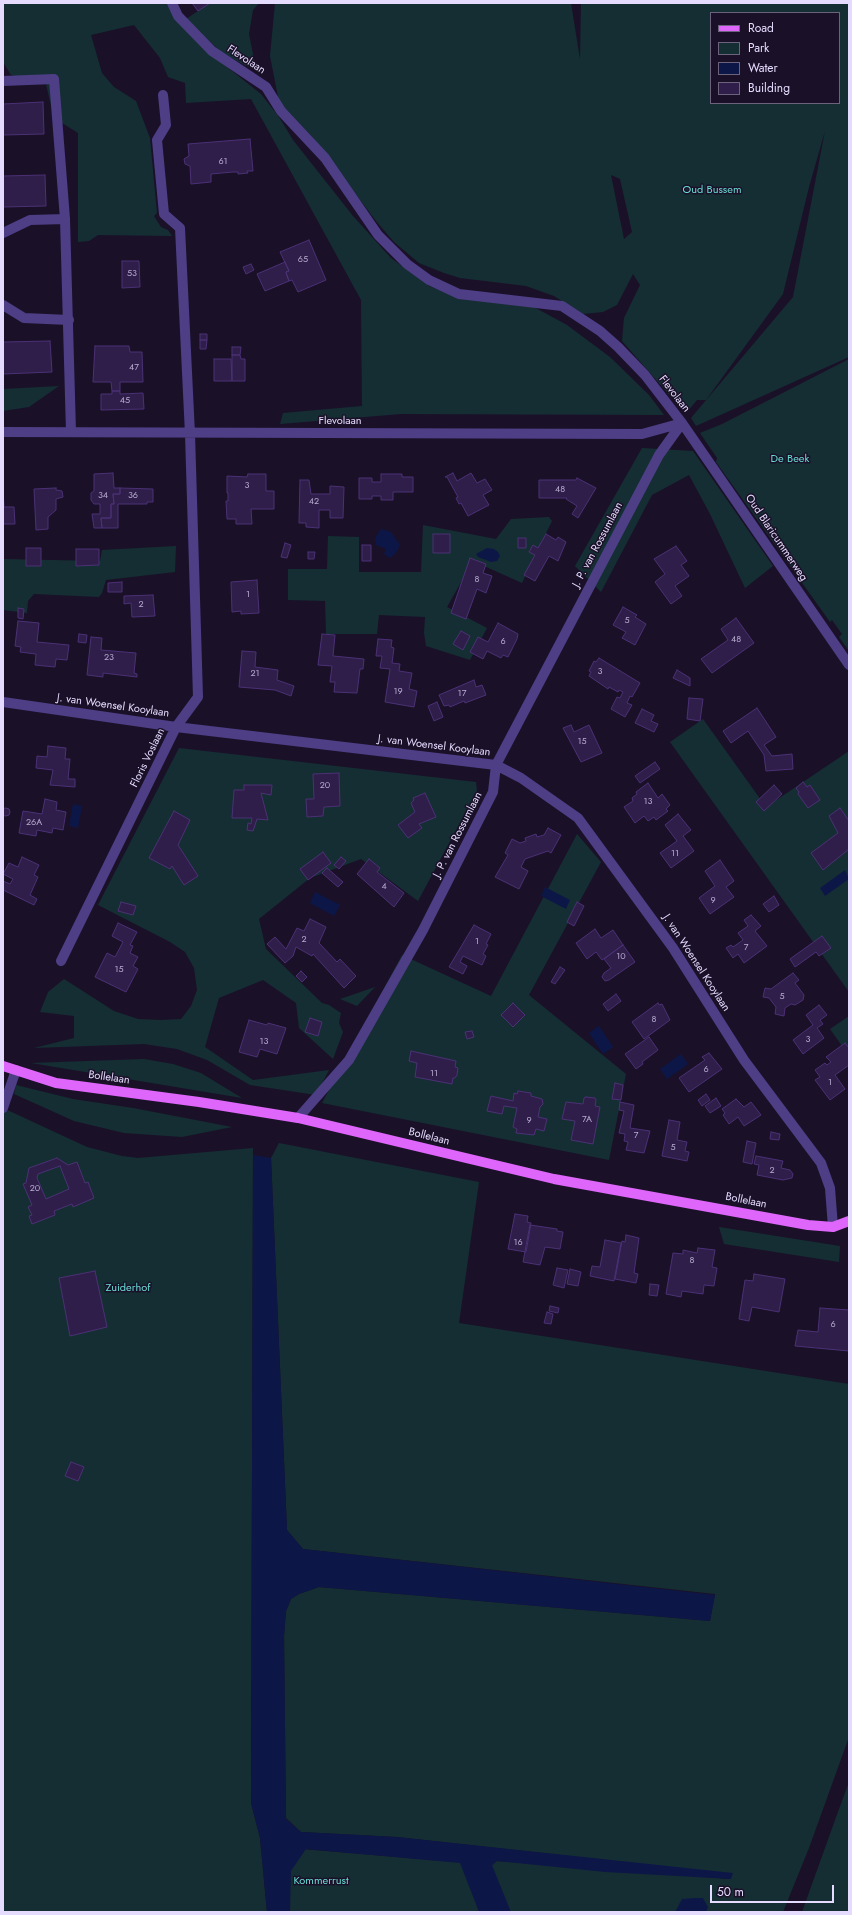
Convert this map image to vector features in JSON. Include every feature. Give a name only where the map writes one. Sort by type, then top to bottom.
[{"type":"main road","name":"Bollelaan","points":[[3,1066],[56,1083],[199,1102],[298,1118],[554,1179],[808,1225],[833,1227],[849,1221]]},
{"type":"street","name":"Flevolaan","points":[[3,432],[190,434],[642,434],[682,424],[645,375],[618,347],[600,331],[562,306],[459,294],[429,280],[407,264],[378,235],[325,158],[281,111],[266,87],[212,51],[178,16],[172,3]]},
{"type":"street","points":[[3,81],[54,79],[65,219],[71,432]]},
{"type":"street","name":"Floris Voslaan","points":[[61,961],[176,727],[198,697],[190,434],[180,228],[164,214],[157,140],[166,125],[163,95]]},
{"type":"street","points":[[3,233],[30,220],[65,219]]},
{"type":"street","points":[[3,305],[24,318],[69,320]]},
{"type":"street","name":"Oud Blaricummerweg","points":[[682,424],[849,666]]},
{"type":"street","name":"J. P. van Rossumlaan","points":[[298,1118],[349,1060],[422,930],[493,792],[496,765],[659,455],[682,424]]},
{"type":"street","name":"J. van Woensel Kooylaan","points":[[3,702],[176,727],[496,765],[521,778],[578,818],[673,948],[744,1060],[821,1162],[830,1188],[833,1227]]},
{"type":"street","points":[[3,1108],[16,1070]]},
{"type":"green space","points":[[3,3],[168,3],[202,47],[261,94],[279,117],[293,140],[353,216],[391,258],[429,286],[463,299],[532,306],[567,325],[610,357],[649,395],[664,415],[401,414],[280,424],[283,413],[362,406],[361,300],[251,99],[186,103],[185,83],[168,77],[160,58],[134,25],[91,35],[102,73],[114,87],[136,101],[150,138],[157,213],[154,216],[161,227],[168,230],[172,236],[98,235],[89,241],[78,242],[78,133],[54,118],[46,84],[11,75],[3,62]]},
{"type":"green space","points":[[210,3],[259,3],[253,10],[249,34],[256,69],[246,66],[221,52],[186,19]]},
{"type":"green space","name":"Oud Bussem","points":[[275,3],[571,3],[580,59],[581,3],[849,3],[849,357],[696,426],[691,418],[793,297],[825,131],[809,187],[783,294],[706,400],[697,400],[687,412],[678,401],[672,398],[622,341],[624,318],[640,285],[633,274],[617,305],[603,312],[583,314],[554,296],[526,286],[460,278],[419,263],[394,242],[376,221],[313,138],[279,102],[270,56]],"holes":[[[611,175],[620,179],[632,232],[624,239]]]},
{"type":"green space","name":"De Beek","points":[[849,359],[849,651],[839,637],[842,634],[832,620],[830,622],[716,462],[717,458],[700,433],[722,424]]},
{"type":"green space","points":[[59,386],[29,407],[3,411],[3,389]]},
{"type":"green space","points":[[642,448],[693,451],[773,566],[745,588],[710,514],[689,475],[652,495],[601,592],[575,566]]},
{"type":"green space","points":[[549,517],[552,521],[522,583],[473,561],[447,607],[487,628],[470,660],[426,646],[424,633],[425,617],[379,615],[377,634],[326,634],[325,601],[288,600],[288,569],[327,569],[328,536],[359,537],[359,572],[421,572],[423,525],[496,539],[511,519]]},
{"type":"green space","points":[[176,546],[175,572],[106,580],[102,593],[99,597],[34,594],[28,601],[27,613],[3,610],[3,559],[100,561],[102,550]]},
{"type":"green space","points":[[703,719],[766,807],[849,751],[849,992],[670,742]]},
{"type":"green space","points":[[179,748],[476,782],[477,791],[418,901],[361,859],[310,878],[259,919],[266,949],[322,1003],[329,1005],[341,1013],[339,1023],[343,1032],[333,1059],[299,1028],[296,1003],[263,980],[219,998],[205,1047],[253,1080],[329,1070],[316,1095],[250,1085],[207,1060],[177,1049],[144,1044],[34,1048],[74,1038],[74,1016],[40,1012],[48,992],[64,979],[114,1011],[138,1019],[181,1019],[191,1006],[197,990],[194,968],[185,952],[170,942],[98,905]]},
{"type":"green space","points":[[577,834],[601,862],[529,995],[626,1074],[609,1160],[322,1103],[402,955],[491,996]]},
{"type":"green space","points":[[375,987],[357,1006],[340,999]]},
{"type":"green space","points":[[849,1016],[849,1056],[830,1029]]},
{"type":"green space","points":[[144,1059],[173,1064],[201,1073],[242,1098],[31,1063]]},
{"type":"green space","points":[[16,1085],[73,1099],[133,1108],[232,1127],[182,1137],[124,1133],[74,1121],[14,1094]]},
{"type":"green space","name":"Zuiderhof","points":[[3,1108],[87,1147],[122,1156],[138,1158],[253,1148],[251,1803],[260,1838],[267,1912],[3,1912]]},
{"type":"green space","name":"Kommerrust","points":[[279,1143],[479,1182],[459,1323],[849,1384],[849,1737],[809,1848],[783,1912],[289,1912],[290,1848],[492,1865],[497,1861],[730,1879],[732,1874],[397,1837],[301,1832],[286,1818],[284,1636],[286,1611],[291,1599],[299,1594],[319,1587],[710,1621],[715,1594],[303,1549],[287,1530],[271,1158]]},
{"type":"green space","points":[[719,1227],[840,1246],[839,1262],[724,1244]]},
{"type":"green space","points":[[849,1782],[849,1912],[802,1912],[839,1809]]},
{"type":"water","points":[[381,529],[391,532],[400,545],[396,553],[390,558],[384,554],[386,549],[376,545],[375,538]]},
{"type":"water","points":[[487,548],[494,549],[498,552],[500,556],[497,561],[491,562],[478,557],[476,554]]},
{"type":"water","points":[[73,804],[82,806],[78,828],[69,826]]},
{"type":"water","points":[[845,870],[849,879],[825,896],[820,888]]},
{"type":"water","points":[[545,887],[570,900],[566,909],[541,896]]},
{"type":"water","points":[[315,892],[340,905],[334,916],[310,903]]},
{"type":"water","points":[[599,1026],[613,1047],[603,1054],[589,1033]]},
{"type":"water","points":[[681,1054],[688,1064],[667,1079],[660,1069]]},
{"type":"water","points":[[253,1155],[271,1158],[287,1530],[303,1549],[715,1595],[710,1621],[319,1587],[299,1594],[291,1599],[286,1611],[284,1636],[286,1819],[301,1832],[397,1837],[733,1873],[731,1879],[605,1872],[497,1861],[492,1865],[511,1912],[479,1912],[460,1863],[306,1849],[291,1871],[290,1912],[267,1912],[260,1838],[251,1803]]},
{"type":"water","points":[[703,1898],[708,1907],[706,1912],[675,1912],[682,1899]]},
{"type":"building","points":[[192,3],[210,3],[198,11]]},
{"type":"building","points":[[43,102],[44,134],[3,135],[3,104]]},
{"type":"building","points":[[250,139],[253,171],[238,174],[238,172],[233,172],[211,174],[211,182],[191,184],[190,166],[185,164],[184,159],[189,156],[188,144]]},
{"type":"building","points":[[45,175],[46,206],[3,207],[3,176]]},
{"type":"building","points":[[309,240],[326,280],[298,292],[292,280],[289,281],[286,272],[289,271],[280,252]]},
{"type":"building","points":[[122,261],[139,261],[140,287],[122,288]]},
{"type":"building","points":[[285,262],[289,271],[286,272],[289,281],[265,291],[257,274]]},
{"type":"building","points":[[251,264],[254,270],[246,274],[243,267]]},
{"type":"building","points":[[200,334],[207,334],[207,340],[200,340]]},
{"type":"building","points":[[200,340],[207,340],[206,349],[200,349]]},
{"type":"building","points":[[50,341],[52,372],[3,374],[3,342]]},
{"type":"building","points":[[95,346],[129,346],[130,352],[142,352],[143,382],[120,382],[120,391],[112,391],[111,382],[93,382]]},
{"type":"building","points":[[232,347],[241,347],[240,355],[232,355]]},
{"type":"building","points":[[232,355],[240,355],[241,359],[245,359],[245,381],[232,381]]},
{"type":"building","points":[[214,359],[231,359],[232,381],[214,381]]},
{"type":"building","points":[[112,391],[120,391],[120,394],[143,393],[144,409],[101,410],[101,394],[112,394]]},
{"type":"building","points":[[113,473],[114,488],[120,488],[120,494],[113,494],[114,504],[111,504],[111,518],[101,518],[102,528],[94,528],[92,514],[100,514],[100,504],[94,504],[91,500],[91,493],[94,491],[94,474]]},
{"type":"building","points":[[453,473],[457,481],[471,473],[477,483],[485,479],[492,490],[483,495],[489,505],[468,516],[461,503],[459,504],[456,498],[458,497],[447,477],[445,477]]},
{"type":"building","points":[[248,474],[266,474],[266,491],[274,491],[274,509],[251,509],[252,524],[236,524],[236,519],[227,519],[227,476],[247,477]]},
{"type":"building","points":[[381,474],[402,474],[402,477],[413,477],[413,492],[393,492],[393,500],[381,500],[381,496],[372,496],[372,499],[359,499],[359,478],[372,478],[372,482],[381,482]]},
{"type":"building","points":[[577,478],[596,488],[578,518],[572,514],[577,506],[566,499],[567,498],[539,498],[539,480],[576,480]]},
{"type":"building","points":[[300,480],[309,480],[311,494],[330,494],[330,486],[344,487],[343,518],[330,518],[330,510],[319,510],[319,528],[306,527],[306,523],[299,523]]},
{"type":"building","points":[[56,488],[56,490],[62,491],[63,497],[56,499],[56,510],[48,517],[48,529],[36,530],[34,489]]},
{"type":"building","points":[[120,488],[153,489],[153,502],[147,502],[147,504],[118,504],[118,528],[102,528],[101,518],[111,518],[111,504],[114,504],[113,494],[120,494]]},
{"type":"building","points":[[3,490],[4,507],[14,507],[15,524],[3,524]]},
{"type":"building","points":[[433,534],[450,534],[450,553],[433,553]]},
{"type":"building","points":[[546,534],[556,540],[558,537],[566,542],[558,561],[549,556],[535,581],[524,575],[535,555],[529,552],[533,545],[538,548]]},
{"type":"building","points":[[518,538],[526,538],[526,548],[518,548]]},
{"type":"building","points":[[285,543],[291,545],[287,558],[281,557]]},
{"type":"building","points":[[362,545],[371,545],[371,561],[362,561]]},
{"type":"building","points":[[676,546],[687,561],[681,565],[689,576],[675,586],[682,596],[671,604],[655,582],[665,574],[654,559]]},
{"type":"building","points":[[26,548],[41,548],[41,566],[26,566]]},
{"type":"building","points":[[76,549],[99,549],[99,565],[76,566]]},
{"type":"building","points":[[308,552],[315,552],[314,559],[308,559]]},
{"type":"building","points":[[470,558],[486,564],[483,573],[492,576],[486,593],[477,589],[466,619],[451,613]]},
{"type":"building","points":[[257,580],[259,613],[241,614],[241,611],[232,612],[231,582]]},
{"type":"building","points":[[122,582],[122,592],[108,592],[108,583]]},
{"type":"building","points":[[153,595],[155,616],[132,617],[131,603],[124,604],[124,596]]},
{"type":"building","points":[[623,607],[637,615],[635,617],[646,624],[635,645],[622,638],[626,632],[613,625]]},
{"type":"building","points":[[18,608],[24,609],[23,619],[18,618]]},
{"type":"building","points":[[736,618],[754,643],[712,673],[701,659],[728,640],[721,629]]},
{"type":"building","points":[[18,621],[39,623],[37,642],[69,645],[67,660],[56,659],[55,667],[35,665],[36,654],[20,652],[21,647],[15,646]]},
{"type":"building","points":[[498,623],[518,634],[508,657],[503,655],[501,658],[487,651],[483,659],[470,652],[478,637],[488,642]]},
{"type":"building","points":[[461,631],[470,636],[463,650],[453,644]]},
{"type":"building","points":[[79,634],[87,635],[86,643],[78,642]]},
{"type":"building","points":[[322,634],[335,635],[333,656],[364,659],[363,669],[360,669],[357,693],[334,692],[335,682],[330,682],[332,666],[318,665]]},
{"type":"building","points":[[91,637],[102,638],[101,650],[136,653],[134,673],[137,674],[137,677],[103,673],[103,677],[87,675]]},
{"type":"building","points":[[378,639],[392,640],[391,647],[394,648],[392,663],[400,664],[399,671],[412,673],[409,689],[417,691],[414,707],[385,702],[390,669],[380,668],[382,656],[376,656]]},
{"type":"building","points":[[242,651],[256,652],[255,667],[278,670],[277,680],[294,686],[291,696],[275,690],[239,687]]},
{"type":"building","points":[[599,658],[640,683],[632,697],[630,696],[627,703],[632,705],[625,717],[611,709],[617,697],[620,698],[623,692],[619,690],[618,692],[609,687],[608,689],[589,676],[591,672],[589,671],[594,661],[596,662]]},
{"type":"building","points":[[677,670],[690,678],[690,686],[673,678]]},
{"type":"building","points":[[474,680],[476,687],[482,685],[486,695],[465,703],[464,701],[450,707],[449,705],[444,706],[439,695]]},
{"type":"building","points":[[689,698],[703,699],[700,721],[687,719]]},
{"type":"building","points":[[437,702],[443,717],[434,721],[428,706]]},
{"type":"building","points":[[757,708],[776,737],[764,745],[772,756],[792,754],[793,769],[766,771],[764,755],[748,731],[731,743],[723,731]]},
{"type":"building","points":[[642,709],[654,715],[651,721],[658,724],[654,732],[635,723]]},
{"type":"building","points":[[571,725],[574,732],[589,725],[602,753],[581,762],[563,728]]},
{"type":"building","points":[[48,746],[66,748],[65,759],[70,759],[68,779],[75,779],[75,787],[50,785],[53,770],[36,768],[37,756],[47,757]]},
{"type":"building","points":[[655,762],[660,769],[640,783],[635,776]]},
{"type":"building","points":[[339,773],[340,806],[324,807],[323,816],[307,817],[306,799],[314,799],[313,774]]},
{"type":"building","points":[[803,782],[807,787],[810,785],[820,800],[808,808],[798,794],[799,792],[796,788]]},
{"type":"building","points":[[648,783],[658,798],[662,794],[670,805],[666,809],[668,811],[656,820],[654,817],[648,821],[644,816],[635,823],[624,807],[633,801],[632,798],[637,794],[636,792]]},
{"type":"building","points":[[244,785],[272,785],[271,795],[261,793],[268,820],[257,819],[253,831],[247,830],[248,823],[251,824],[252,818],[232,818],[234,790],[244,790]]},
{"type":"building","points":[[774,785],[782,794],[764,811],[756,802]]},
{"type":"building","points":[[425,793],[436,817],[419,824],[422,828],[408,838],[398,825],[415,812],[411,803],[414,800],[413,798]]},
{"type":"building","points":[[45,799],[57,802],[56,810],[66,812],[63,830],[53,828],[52,833],[37,830],[36,836],[19,833],[23,811],[42,814]]},
{"type":"building","points":[[4,808],[8,808],[10,812],[8,816],[4,816],[2,814],[2,810]]},
{"type":"building","points":[[840,808],[849,821],[849,849],[823,870],[811,853],[838,833],[829,816]]},
{"type":"building","points":[[174,811],[190,820],[178,845],[198,876],[184,885],[172,866],[170,869],[149,858]]},
{"type":"building","points":[[678,814],[691,830],[683,836],[694,851],[671,868],[660,853],[677,841],[665,825]]},
{"type":"building","points":[[548,828],[561,835],[551,853],[548,851],[525,859],[521,867],[528,871],[519,889],[495,877],[508,855],[505,853],[512,839],[520,843],[526,841],[525,838],[536,834],[537,837],[544,835]]},
{"type":"building","points":[[323,852],[331,863],[308,880],[300,869]]},
{"type":"building","points":[[22,857],[39,865],[34,875],[38,877],[30,895],[37,899],[34,905],[3,890],[3,881],[10,884],[13,879],[3,874],[9,863],[18,867]]},
{"type":"building","points":[[341,857],[346,861],[339,869],[334,865]]},
{"type":"building","points":[[369,859],[380,868],[377,872],[404,893],[394,907],[357,874]]},
{"type":"building","points":[[720,860],[734,881],[726,887],[734,897],[710,914],[699,898],[715,886],[705,871]]},
{"type":"building","points":[[327,868],[343,882],[338,887],[322,873]]},
{"type":"building","points":[[774,896],[779,905],[769,912],[763,904]]},
{"type":"building","points":[[121,902],[136,906],[133,915],[118,911]]},
{"type":"building","points":[[577,902],[584,906],[574,926],[567,922]]},
{"type":"building","points":[[751,915],[761,926],[755,931],[767,946],[744,963],[738,954],[733,958],[726,948],[731,945],[733,947],[743,940],[738,933],[748,926],[744,920]]},
{"type":"building","points":[[310,919],[326,927],[319,943],[337,962],[340,959],[356,976],[344,988],[313,954],[312,956],[296,947],[293,956],[285,963],[267,944],[275,937],[286,949],[297,928],[304,931]]},
{"type":"building","points":[[118,923],[137,932],[130,945],[133,946],[130,953],[138,957],[133,966],[138,969],[126,992],[95,977],[107,953],[115,957],[123,942],[112,936]]},
{"type":"building","points":[[474,925],[491,934],[486,944],[488,945],[483,954],[486,956],[482,965],[463,956],[460,962],[467,966],[463,974],[449,967]]},
{"type":"building","points":[[595,929],[601,938],[613,930],[623,945],[602,960],[596,952],[587,959],[576,943]]},
{"type":"building","points":[[822,936],[831,948],[819,956],[816,952],[795,967],[790,959]]},
{"type":"building","points":[[623,945],[635,962],[609,980],[605,981],[602,977],[604,973],[611,968],[604,959]]},
{"type":"building","points":[[560,967],[565,970],[555,984],[551,982]]},
{"type":"building","points":[[301,971],[307,977],[302,982],[296,976]]},
{"type":"building","points":[[793,973],[799,980],[795,983],[804,995],[803,1000],[795,1005],[791,1004],[785,1008],[784,1016],[775,1014],[776,1007],[769,998],[763,997],[765,988],[771,989]]},
{"type":"building","points":[[616,994],[621,1001],[608,1011],[603,1004]]},
{"type":"building","points":[[513,1003],[525,1015],[513,1027],[501,1015]]},
{"type":"building","points":[[658,1003],[659,1005],[662,1004],[670,1020],[644,1039],[632,1022]]},
{"type":"building","points":[[819,1005],[827,1015],[820,1020],[823,1024],[817,1028],[824,1038],[803,1054],[793,1040],[813,1025],[806,1015]]},
{"type":"building","points":[[310,1018],[322,1022],[318,1036],[305,1032]]},
{"type":"building","points":[[249,1020],[286,1028],[277,1054],[260,1049],[257,1057],[239,1052]]},
{"type":"building","points":[[472,1031],[474,1037],[467,1039],[465,1032]]},
{"type":"building","points":[[649,1037],[658,1050],[642,1062],[643,1064],[636,1069],[625,1054]]},
{"type":"building","points":[[845,1043],[849,1048],[849,1065],[835,1075],[845,1089],[830,1100],[815,1080],[820,1077],[815,1070],[825,1063],[827,1065],[831,1062],[826,1057]]},
{"type":"building","points":[[411,1051],[456,1061],[455,1067],[458,1068],[457,1075],[453,1078],[452,1084],[415,1077],[417,1063],[409,1061]]},
{"type":"building","points":[[709,1053],[722,1069],[689,1092],[679,1078],[705,1060],[702,1057]]},
{"type":"building","points":[[615,1083],[623,1085],[621,1100],[612,1099]]},
{"type":"building","points":[[518,1091],[531,1093],[531,1096],[542,1099],[543,1104],[540,1107],[538,1117],[547,1119],[544,1131],[536,1129],[534,1135],[516,1133],[517,1129],[513,1127],[517,1108],[504,1106],[502,1114],[487,1111],[491,1096],[513,1101],[514,1093],[517,1094]]},
{"type":"building","points":[[706,1094],[710,1100],[702,1106],[698,1100]]},
{"type":"building","points":[[584,1098],[595,1098],[595,1106],[600,1107],[593,1144],[571,1140],[575,1121],[562,1119],[566,1102],[583,1104]]},
{"type":"building","points":[[716,1098],[721,1106],[710,1113],[705,1106]]},
{"type":"building","points":[[736,1099],[744,1107],[751,1102],[761,1115],[744,1126],[738,1117],[729,1124],[723,1115],[725,1113],[722,1109]]},
{"type":"building","points":[[620,1102],[634,1105],[630,1128],[650,1131],[644,1153],[626,1150],[628,1142],[624,1141],[625,1134],[619,1133],[624,1111],[619,1110]]},
{"type":"building","points":[[669,1120],[680,1122],[677,1140],[687,1142],[685,1151],[689,1152],[687,1161],[662,1156]]},
{"type":"building","points":[[771,1132],[780,1134],[779,1140],[770,1139]]},
{"type":"building","points":[[747,1141],[756,1143],[752,1164],[743,1162]]},
{"type":"building","points":[[756,1156],[783,1161],[781,1168],[790,1170],[793,1174],[792,1178],[783,1180],[757,1175],[759,1165],[754,1164]]},
{"type":"building","points":[[57,1158],[68,1165],[77,1162],[85,1183],[88,1182],[94,1198],[73,1207],[72,1204],[54,1211],[55,1215],[32,1224],[29,1216],[32,1215],[28,1207],[32,1205],[23,1184],[26,1183],[29,1168]],"holes":[[[60,1166],[69,1189],[46,1199],[37,1178],[38,1174]]]},
{"type":"building","points":[[515,1214],[528,1216],[527,1222],[531,1223],[526,1252],[508,1249]]},
{"type":"building","points":[[530,1225],[557,1229],[557,1231],[563,1232],[560,1249],[545,1247],[540,1265],[523,1262]]},
{"type":"building","points":[[626,1235],[639,1238],[634,1273],[638,1274],[636,1283],[615,1279],[622,1241],[625,1242]]},
{"type":"building","points":[[605,1240],[621,1243],[614,1281],[590,1276],[592,1266],[600,1267]]},
{"type":"building","points":[[698,1248],[715,1250],[712,1267],[717,1268],[714,1286],[704,1285],[703,1294],[682,1291],[681,1297],[666,1294],[673,1253],[683,1254],[683,1250],[697,1253]]},
{"type":"building","points":[[557,1268],[568,1270],[564,1288],[553,1285]]},
{"type":"building","points":[[570,1269],[581,1272],[578,1286],[567,1284]]},
{"type":"building","points":[[95,1271],[107,1327],[70,1336],[59,1278]]},
{"type":"building","points":[[754,1274],[785,1279],[779,1312],[752,1307],[749,1321],[739,1319],[745,1280],[753,1281]]},
{"type":"building","points":[[650,1284],[659,1285],[657,1296],[649,1295]]},
{"type":"building","points":[[550,1306],[559,1308],[558,1313],[549,1311]]},
{"type":"building","points":[[820,1308],[849,1310],[849,1351],[795,1346],[798,1330],[818,1332]]},
{"type":"building","points":[[547,1312],[553,1314],[551,1324],[544,1323]]},
{"type":"building","points":[[71,1462],[84,1467],[78,1481],[65,1476]]}]
